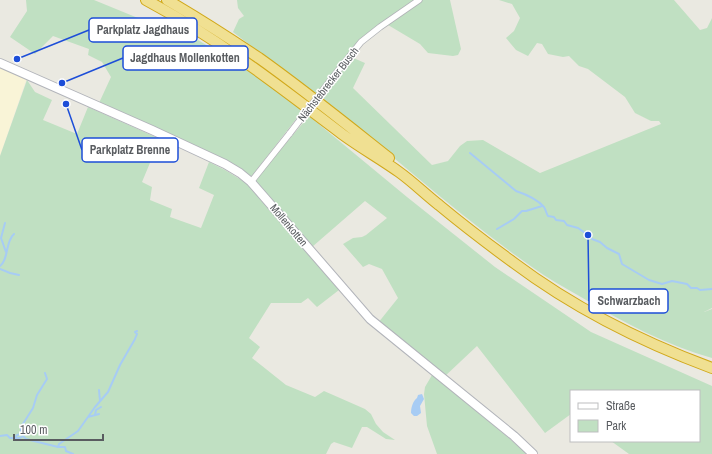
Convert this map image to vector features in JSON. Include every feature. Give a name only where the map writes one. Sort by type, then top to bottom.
[{"type":"highway","points":[[146,0],[222,46],[281,87],[344,135],[399,172],[474,233],[550,288],[595,315],[638,337],[712,368]]},
{"type":"highway","points":[[166,0],[226,36],[287,79],[471,224],[568,293],[615,319],[654,338],[712,361]]},
{"type":"highway","points":[[170,23],[222,46]]},
{"type":"main road","name":"Mollenkotten","points":[[0,63],[206,155],[240,173],[251,182],[370,319],[514,436],[533,454]]},
{"type":"street","name":"Nächstebrecker Busch","points":[[251,182],[361,42],[419,0]]},
{"type":"shaded area","points":[[0,66],[27,78],[0,156]]},
{"type":"green space","points":[[26,0],[94,0],[138,18],[188,34],[248,70],[303,110],[251,177],[99,103],[111,77],[102,62],[88,55],[89,49],[53,36],[35,54],[10,37],[27,11]]},
{"type":"green space","points":[[237,0],[450,0],[461,49],[458,55],[453,56],[428,53],[420,44],[383,22],[357,43],[315,95],[233,32],[239,19],[244,16],[238,8]]},
{"type":"green space","points":[[499,0],[674,0],[700,30],[707,28],[712,18],[712,308],[704,312],[712,309],[712,358],[661,340],[628,324],[538,271],[478,227],[321,98],[351,57],[365,63],[353,88],[432,165],[448,161],[460,146],[467,141],[483,140],[540,173],[661,124],[659,121],[651,121],[635,113],[625,97],[588,69],[579,66],[569,56],[563,57],[548,54],[542,44],[537,43],[528,56],[516,50],[506,38],[514,31],[520,18],[512,4]]},
{"type":"green space","points":[[27,80],[35,92],[52,100],[43,120],[77,134],[88,107],[160,139],[142,182],[152,187],[150,200],[172,209],[170,217],[201,228],[214,195],[199,188],[209,162],[248,184],[339,290],[317,307],[308,298],[301,303],[271,303],[249,338],[260,347],[252,358],[286,385],[315,397],[324,391],[365,409],[371,414],[376,424],[383,432],[395,440],[386,439],[367,427],[362,427],[352,448],[334,442],[331,444],[326,454],[0,454],[0,156]]},
{"type":"green space","points":[[309,116],[495,267],[591,332],[712,386],[712,454],[629,454],[612,442],[700,442],[700,390],[570,390],[570,415],[545,433],[477,346],[443,378],[378,323],[398,298],[382,269],[369,264],[363,267],[343,244],[353,238],[366,235],[387,218],[365,201],[312,247],[254,181]]},
{"type":"green space","points":[[432,375],[528,454],[437,454],[427,426],[424,394],[425,387]]},
{"type":"water","points":[[422,394],[424,399],[420,406],[421,413],[414,416],[411,413],[412,404],[418,395]]},
{"type":"waterway","points":[[470,153],[516,191],[541,204],[545,208],[548,216],[554,217],[556,220],[564,221],[567,225],[578,228],[592,239],[600,242],[607,248],[619,254],[622,264],[649,280],[662,284],[672,281],[687,284],[691,288],[697,288],[700,290],[712,289]]},
{"type":"waterway","points":[[497,229],[514,219],[522,211],[542,206]]},
{"type":"waterway","points":[[5,223],[1,238],[6,252]]},
{"type":"waterway","points":[[0,266],[5,259],[9,241],[14,234]]},
{"type":"waterway","points":[[0,269],[19,275]]},
{"type":"waterway","points":[[15,438],[20,438],[23,436],[26,439],[58,447],[59,444],[78,431],[108,392],[120,365],[135,339],[137,334],[135,332],[137,331]]},
{"type":"waterway","points":[[0,436],[7,435],[10,438],[15,438],[17,435],[21,434],[21,427],[33,408],[37,395],[47,379],[45,373]]},
{"type":"waterway","points":[[99,390],[100,401]]},
{"type":"waterway","points":[[95,415],[96,410],[101,407]]},
{"type":"waterway","points":[[88,417],[99,414]]},
{"type":"waterway","points":[[58,447],[65,447],[66,451],[73,454]]},
{"type":"place","name":"Parkplatz Jagdhaus","points":[[17,59]]},
{"type":"place","name":"Jagdhaus Mollenkotten","points":[[62,83]]},
{"type":"place","name":"Parkplatz Brenne","points":[[66,104]]},
{"type":"place","name":"Schwarzbach","points":[[588,235]]}]
